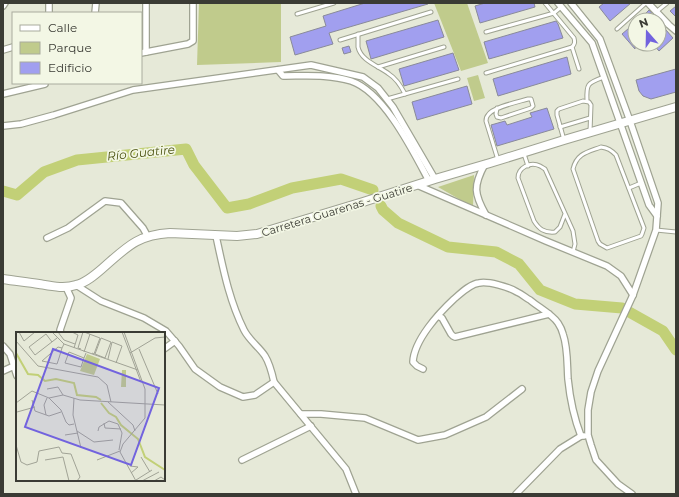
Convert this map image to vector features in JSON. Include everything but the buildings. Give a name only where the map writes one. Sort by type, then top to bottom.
[{"type":"main road","name":"Carretera Guarenas - Guatire","points":[[3,279],[53,286],[66,287],[76,285],[92,277],[132,243],[148,237],[170,233],[216,236],[243,236],[258,234],[676,107]]},
{"type":"street","points":[[146,3],[143,53],[188,44],[193,41],[193,3]]},
{"type":"street","points":[[571,3],[600,39],[658,203],[656,230],[633,295],[598,371],[591,392],[588,410],[588,436],[596,460],[618,484],[632,494]]},
{"type":"street","points":[[647,3],[656,12]]},
{"type":"street","points":[[560,5],[592,42],[649,205],[657,216]]},
{"type":"street","points":[[667,23],[676,31]]},
{"type":"street","points":[[3,126],[28,122],[133,90],[311,65],[363,77],[378,88],[394,107],[432,180]]},
{"type":"street","points":[[278,70],[283,76],[327,76],[351,81],[368,90],[381,104],[394,122],[432,180]]},
{"type":"street","points":[[3,94],[44,84]]},
{"type":"street","points":[[485,164],[476,187],[479,202],[487,216]]},
{"type":"street","points":[[413,186],[606,266],[621,276],[633,295]]},
{"type":"street","points":[[47,238],[68,228],[105,201],[122,203],[143,228],[148,237]]},
{"type":"street","points":[[216,236],[231,300],[245,331],[265,356],[270,366],[274,382],[346,469],[356,494]]},
{"type":"street","points":[[423,369],[413,362],[418,345],[425,332],[438,316],[460,294],[470,287],[479,283],[487,282],[517,292],[558,322],[564,336],[572,408],[581,436]]},
{"type":"street","points":[[76,285],[101,301],[144,318],[166,331],[195,369],[220,387],[243,397],[255,395],[274,382]]},
{"type":"street","points":[[61,332],[60,330],[71,298],[66,287]]},
{"type":"street","points":[[438,316],[442,318],[451,334],[455,337],[549,314]]},
{"type":"street","points":[[165,348],[174,341]]},
{"type":"street","points":[[3,346],[10,354],[16,373]]},
{"type":"street","points":[[3,371],[14,366]]},
{"type":"street","points":[[301,414],[321,414],[365,418],[418,440],[445,435],[486,417],[522,389]]},
{"type":"street","points":[[242,460],[310,426]]},
{"type":"street","points":[[516,494],[560,449],[581,436],[588,436]]},
{"type":"lane","points":[[297,14],[334,3]]},
{"type":"lane","points":[[486,73],[575,45],[574,38],[545,3]]},
{"type":"lane","points":[[617,29],[647,3]]},
{"type":"lane","points":[[656,12],[666,3]]},
{"type":"lane","points":[[486,32],[554,13],[560,5]]},
{"type":"lane","points":[[340,40],[431,12]]},
{"type":"lane","points":[[358,34],[358,49],[361,54],[367,60],[397,80],[405,94]]},
{"type":"lane","points":[[378,67],[444,47]]},
{"type":"lane","points":[[572,47],[579,69]]},
{"type":"lane","points":[[586,101],[586,91],[589,84],[604,77]]},
{"type":"lane","points":[[387,99],[458,79]]},
{"type":"lane","points":[[497,108],[497,117],[501,118],[531,108],[533,104],[531,99],[528,99],[497,108],[486,117],[498,160]]},
{"type":"lane","points":[[586,101],[591,105],[590,132]]},
{"type":"lane","points":[[564,140],[556,114],[557,111],[559,109],[586,101]]},
{"type":"lane","points":[[560,127],[590,118]]},
{"type":"lane","points":[[601,147],[612,150],[616,155],[629,188],[644,228],[642,234],[641,236],[607,248],[598,241],[574,174],[573,168],[577,158],[601,147]]},
{"type":"lane","points":[[523,153],[528,166]]},
{"type":"lane","points":[[565,214],[560,228],[555,232],[544,231],[538,227],[534,221],[518,178],[518,174],[522,168],[533,164],[539,165],[545,169],[573,231],[575,238],[573,252]]},
{"type":"lane","points":[[629,188],[641,183]]},
{"type":"lane","points":[[656,230],[676,232]]},
{"type":"lane","points":[[546,241],[550,232]]},
{"type":"green space","points":[[199,3],[281,3],[281,62],[197,65]]},
{"type":"green space","points":[[434,3],[467,3],[488,63],[461,71]]},
{"type":"green space","points":[[478,75],[485,98],[474,101],[467,78]]},
{"type":"green space","points":[[474,175],[473,207],[438,187]]},
{"type":"waterway","name":"Río Guatire","points":[[3,191],[17,195],[44,172],[77,160],[186,149],[194,165],[227,208],[249,204],[292,188],[341,179],[373,190]]},
{"type":"waterway","name":"Río Guatire","points":[[381,206],[383,210],[398,223],[448,247],[496,252],[519,264],[540,290],[575,304],[622,308],[663,331],[676,350]]}]
